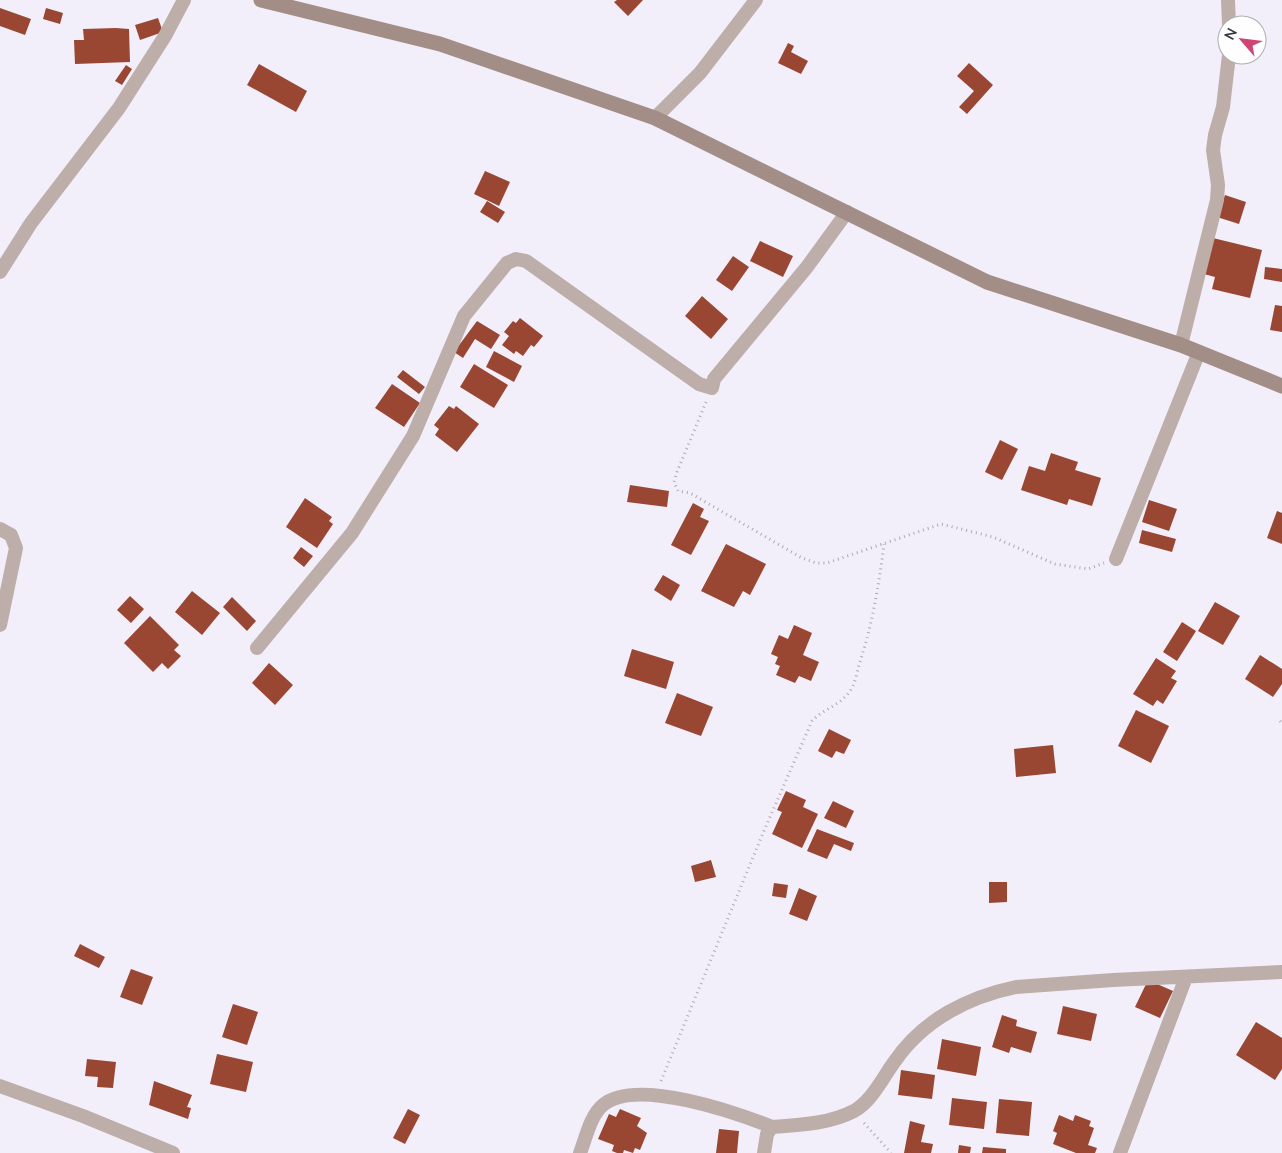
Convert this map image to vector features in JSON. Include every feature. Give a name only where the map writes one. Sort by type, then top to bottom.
[{"type":"street","points":[[0,272],[31,223],[119,108],[165,36],[184,0]]},
{"type":"street","points":[[261,0],[440,44],[655,118],[987,282],[1181,345],[1282,386]]},
{"type":"street","points":[[655,118],[700,73],[756,0]]},
{"type":"street","points":[[1228,0],[1229,15]]},
{"type":"street","points":[[1181,345],[1217,200],[1218,185],[1213,150],[1223,107],[1228,65]]},
{"type":"street","points":[[257,648],[352,533],[414,436],[464,316],[507,263],[516,259],[526,261],[699,384],[712,388],[714,379],[801,275],[847,212]]},
{"type":"street","points":[[1116,558],[1200,352]]},
{"type":"street","points":[[0,529],[11,535],[16,548],[0,625]]},
{"type":"street","points":[[580,1153],[589,1129],[603,1105],[614,1098],[631,1095],[655,1096],[735,1112],[772,1127],[831,1120],[854,1111],[868,1099],[914,1037],[951,1010],[979,998],[1016,987],[1282,972]]},
{"type":"street","points":[[1120,1153],[1186,977]]},
{"type":"street","points":[[0,1086],[83,1116],[173,1153]]},
{"type":"street","points":[[764,1153],[767,1134],[772,1127]]},
{"type":"path","points":[[712,388],[677,472],[674,482],[678,491],[690,493],[802,558],[816,563],[828,564],[942,524],[993,537],[1055,564],[1088,569],[1116,558]]},
{"type":"path","points":[[655,1096],[682,1026],[812,721],[820,712],[841,703],[851,690],[867,643],[880,583],[884,544]]},
{"type":"path","points":[[854,1111],[891,1153]]},
{"type":"building","points":[[617,0],[643,0],[628,16],[614,2]]},
{"type":"building","points":[[0,8],[31,19],[25,35],[0,26]]},
{"type":"building","points":[[46,8],[63,13],[60,24],[43,19]]},
{"type":"building","points":[[158,18],[163,32],[140,40],[135,25]]},
{"type":"building","points":[[83,29],[129,29],[130,62],[75,64],[74,40],[84,40]]},
{"type":"building","points":[[788,43],[794,46],[791,52],[808,61],[801,74],[778,63]]},
{"type":"building","points":[[969,63],[993,85],[967,114],[959,107],[974,91],[957,76]]},
{"type":"building","points":[[259,64],[307,91],[296,112],[247,85]]},
{"type":"building","points":[[126,65],[132,69],[122,85],[115,81]]},
{"type":"building","points":[[485,171],[510,182],[499,206],[474,194]]},
{"type":"building","points":[[1225,195],[1246,202],[1239,224],[1217,217]]},
{"type":"building","points":[[487,201],[505,212],[498,223],[480,212]]},
{"type":"building","points":[[1213,238],[1262,250],[1250,298],[1212,289],[1215,277],[1204,274]]},
{"type":"building","points":[[760,241],[793,256],[783,277],[750,261]]},
{"type":"building","points":[[733,256],[749,267],[732,291],[716,280]]},
{"type":"building","points":[[1265,267],[1282,269],[1282,282],[1264,279]]},
{"type":"building","points":[[702,296],[728,319],[711,339],[685,316]]},
{"type":"building","points":[[1275,305],[1282,306],[1282,332],[1270,330]]},
{"type":"building","points":[[520,318],[543,336],[534,347],[531,345],[523,356],[516,351],[514,354],[502,345],[509,336],[504,332],[513,321],[516,323]]},
{"type":"building","points":[[477,321],[500,335],[491,349],[475,339],[463,358],[454,352]]},
{"type":"building","points":[[494,351],[522,366],[514,382],[486,367]]},
{"type":"building","points":[[474,364],[508,385],[494,408],[460,387]]},
{"type":"building","points":[[403,370],[425,387],[419,394],[397,377]]},
{"type":"building","points":[[392,384],[420,403],[404,427],[375,408]]},
{"type":"building","points":[[449,406],[454,409],[456,406],[479,424],[457,452],[435,435],[439,429],[434,425]]},
{"type":"building","points":[[1000,440],[1018,449],[1002,480],[985,472]]},
{"type":"building","points":[[1051,453],[1078,462],[1075,470],[1101,478],[1092,506],[1069,499],[1067,505],[1021,490],[1029,466],[1045,471]]},
{"type":"building","points":[[630,485],[669,491],[667,507],[627,502]]},
{"type":"building","points":[[305,498],[332,517],[329,521],[333,524],[317,548],[286,527]]},
{"type":"building","points":[[1149,500],[1177,509],[1169,531],[1142,522]]},
{"type":"building","points":[[693,503],[704,509],[700,517],[709,521],[691,555],[671,545]]},
{"type":"building","points":[[1277,511],[1282,513],[1282,544],[1267,538]]},
{"type":"building","points":[[1142,530],[1176,539],[1172,552],[1139,543]]},
{"type":"building","points":[[726,544],[766,564],[750,595],[743,591],[734,607],[701,591]]},
{"type":"building","points":[[301,547],[313,556],[304,567],[293,558]]},
{"type":"building","points":[[663,575],[680,585],[671,601],[654,590]]},
{"type":"building","points":[[192,591],[220,613],[202,635],[175,612]]},
{"type":"building","points":[[130,596],[144,609],[131,623],[117,610]]},
{"type":"building","points":[[232,597],[256,621],[247,631],[223,607]]},
{"type":"building","points":[[1215,602],[1240,616],[1223,645],[1198,631]]},
{"type":"building","points":[[150,616],[179,645],[174,650],[181,656],[168,669],[162,663],[153,672],[124,643]]},
{"type":"building","points":[[1182,622],[1196,631],[1177,661],[1163,652]]},
{"type":"building","points":[[794,625],[812,633],[803,655],[819,662],[811,681],[799,676],[795,683],[776,675],[780,666],[775,664],[778,657],[771,654],[779,635],[788,639]]},
{"type":"building","points":[[632,649],[674,662],[666,689],[624,676]]},
{"type":"building","points":[[1260,655],[1282,669],[1282,684],[1273,697],[1245,679]]},
{"type":"building","points":[[1156,658],[1176,671],[1171,678],[1177,681],[1163,704],[1157,700],[1153,706],[1133,694]]},
{"type":"building","points":[[269,663],[293,685],[275,705],[252,683]]},
{"type":"building","points":[[677,693],[713,707],[701,736],[665,723]]},
{"type":"building","points":[[1136,710],[1169,726],[1151,763],[1118,746]]},
{"type":"building","points":[[829,729],[851,740],[844,754],[836,751],[832,758],[818,751]]},
{"type":"building","points":[[1053,745],[1056,773],[1016,777],[1014,749]]},
{"type":"building","points":[[786,791],[806,800],[803,807],[818,814],[802,848],[772,834],[782,812],[777,810]]},
{"type":"building","points":[[833,801],[854,811],[846,828],[824,818]]},
{"type":"building","points":[[817,829],[854,843],[851,851],[834,844],[827,859],[807,851]]},
{"type":"building","points":[[711,860],[716,877],[695,882],[691,866]]},
{"type":"building","points":[[989,882],[1007,882],[1007,902],[989,903]]},
{"type":"building","points":[[774,883],[788,885],[786,898],[772,896]]},
{"type":"building","points":[[799,888],[817,896],[807,921],[789,914]]},
{"type":"building","points":[[80,944],[105,957],[99,968],[74,956]]},
{"type":"building","points":[[131,969],[153,977],[142,1005],[120,997]]},
{"type":"building","points":[[1148,980],[1173,991],[1160,1018],[1135,1007]]},
{"type":"building","points":[[233,1004],[258,1012],[247,1045],[222,1037]]},
{"type":"building","points":[[1063,1006],[1097,1014],[1091,1041],[1057,1034]]},
{"type":"building","points":[[1002,1015],[1017,1020],[1016,1026],[1037,1032],[1031,1053],[1011,1047],[1009,1053],[992,1047]]},
{"type":"building","points":[[1256,1022],[1282,1038],[1282,1069],[1275,1080],[1236,1055]]},
{"type":"building","points":[[942,1039],[981,1047],[976,1076],[937,1069]]},
{"type":"building","points":[[217,1054],[253,1062],[246,1092],[210,1084]]},
{"type":"building","points":[[87,1059],[116,1062],[113,1088],[97,1087],[98,1077],[85,1076]]},
{"type":"building","points":[[901,1070],[935,1075],[932,1099],[898,1095]]},
{"type":"building","points":[[154,1081],[192,1095],[187,1107],[191,1108],[188,1119],[149,1105]]},
{"type":"building","points":[[952,1098],[987,1102],[984,1129],[949,1125]]},
{"type":"building","points":[[999,1099],[1032,1102],[1029,1136],[996,1133]]},
{"type":"building","points":[[408,1109],[420,1115],[405,1144],[393,1138]]},
{"type":"building","points":[[620,1109],[641,1118],[637,1126],[647,1133],[640,1150],[635,1148],[633,1153],[624,1150],[623,1153],[612,1151],[614,1145],[598,1139],[609,1114],[616,1117]]},
{"type":"building","points":[[1059,1115],[1073,1121],[1075,1115],[1091,1121],[1089,1126],[1094,1128],[1088,1145],[1097,1148],[1095,1153],[1076,1153],[1053,1144],[1057,1133],[1053,1131]]},
{"type":"building","points":[[910,1121],[925,1125],[921,1142],[933,1144],[931,1153],[904,1153]]},
{"type":"building","points":[[719,1129],[739,1131],[737,1153],[716,1153]]},
{"type":"building","points":[[959,1145],[971,1147],[970,1153],[958,1153]]},
{"type":"building","points":[[983,1147],[1006,1149],[1006,1153],[982,1153]]}]
